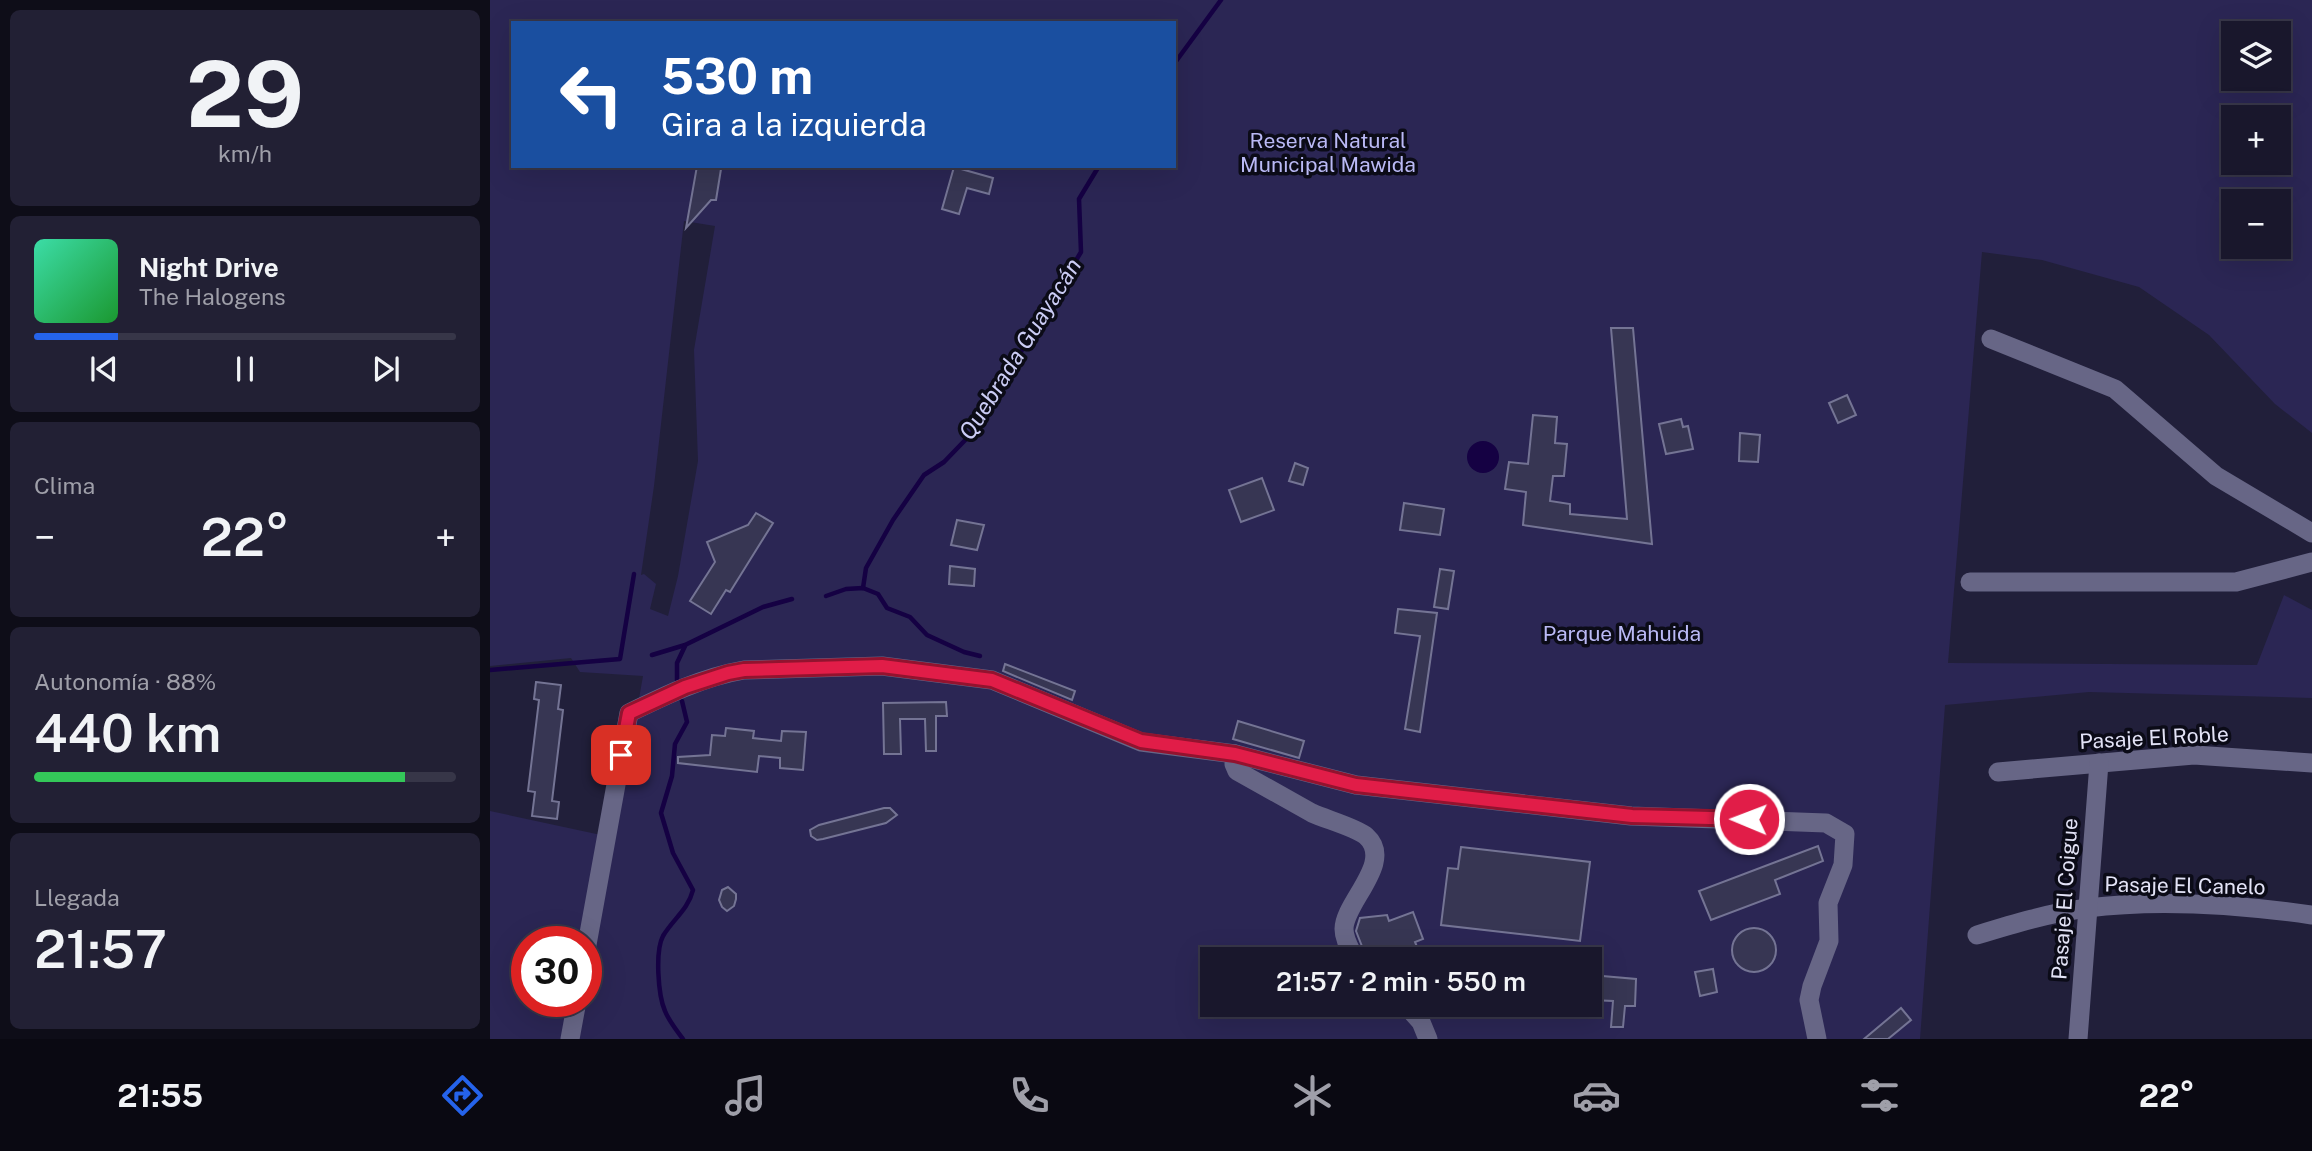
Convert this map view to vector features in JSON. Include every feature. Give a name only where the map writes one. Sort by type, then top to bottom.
[{"type":"street","points":[[1991,339],[2115,388],[2216,476],[2312,533]]},
{"type":"street","points":[[1970,582],[2236,582],[2312,562]]},
{"type":"street","points":[[590,926],[629,713],[702,681],[736,671],[882,666],[992,680],[1141,741],[1235,754],[1356,785],[1632,816],[1826,823],[1845,834],[1846,850],[1828,903],[1829,941],[1809,1000],[1817,1039]]},
{"type":"street","points":[[1235,754],[1234,764],[1237,771],[1313,813],[1366,836],[1373,846],[1372,874],[1347,915],[1344,927],[1344,938],[1349,947]]},
{"type":"street","name":"Pasaje El Roble","points":[[1998,772],[2194,755],[2312,762]]},
{"type":"street","name":"Pasaje El Coigue","points":[[2078,1039],[2099,763]]},
{"type":"street","name":"Pasaje El Canelo","points":[[1977,935],[2025,920],[2086,908],[2138,904],[2216,906],[2312,915]]},
{"type":"street","points":[[570,1039],[574,1017]]},
{"type":"street","points":[[1417,1017],[1428,1039]]},
{"type":"green space","name":"Parque Mahuida","points":[[490,0],[2312,0],[2312,433],[2275,404],[2209,335],[2139,287],[2042,260],[1982,252],[1948,663],[2257,665],[2284,595],[2312,610],[2312,698],[2089,692],[1945,705],[1920,1039],[579,1039],[583,1017],[602,1017],[602,926],[599,926],[643,676],[580,672],[571,658],[490,666]],"holes":[[[684,221],[715,226],[694,350],[698,461],[678,576],[668,616],[650,609],[656,584],[644,574],[641,575],[654,486]]]},
{"type":"green space","points":[[490,811],[601,835],[585,926],[511,926],[511,1017],[568,1017],[564,1039],[490,1039]]},
{"type":"shaded area","points":[[1483,441],[1494,446],[1499,457],[1494,468],[1483,473],[1472,468],[1467,457],[1472,446]]},
{"type":"building","points":[[697,168],[721,169],[716,200],[711,200],[686,228]]},
{"type":"building","points":[[954,168],[993,178],[989,194],[967,188],[959,214],[942,209]]},
{"type":"building","points":[[1611,328],[1633,328],[1652,544],[1523,525],[1526,492],[1505,489],[1509,462],[1528,464],[1533,415],[1557,417],[1555,443],[1567,444],[1564,476],[1553,476],[1550,501],[1570,504],[1570,514],[1627,519]]},
{"type":"building","points":[[1847,395],[1856,415],[1838,423],[1829,403]]},
{"type":"building","points":[[1681,419],[1683,427],[1688,426],[1693,449],[1666,454],[1659,424]]},
{"type":"building","points":[[1740,433],[1760,435],[1758,462],[1739,461]]},
{"type":"building","points":[[1295,463],[1308,468],[1303,485],[1289,481]]},
{"type":"building","points":[[1262,478],[1274,510],[1241,522],[1229,490]]},
{"type":"building","points":[[1404,503],[1444,509],[1440,535],[1400,530]]},
{"type":"building","points":[[756,513],[773,523],[730,592],[726,590],[711,614],[690,601],[715,562],[707,542],[748,525]]},
{"type":"building","points":[[957,520],[984,525],[977,550],[951,545]]},
{"type":"building","points":[[950,566],[975,569],[974,586],[949,584]]},
{"type":"building","points":[[1440,569],[1454,571],[1448,609],[1434,607]]},
{"type":"building","points":[[1398,609],[1437,613],[1420,732],[1405,729],[1420,636],[1395,633]]},
{"type":"building","points":[[1005,664],[1075,691],[1072,700],[1003,671]]},
{"type":"building","points":[[536,682],[561,685],[558,709],[563,710],[552,801],[559,802],[557,819],[532,816],[535,792],[528,791],[539,700],[534,699]]},
{"type":"building","points":[[946,702],[947,716],[936,716],[936,751],[926,751],[925,719],[900,719],[901,754],[884,754],[883,703]]},
{"type":"building","points":[[1238,721],[1304,741],[1299,758],[1233,739]]},
{"type":"building","points":[[726,728],[754,731],[753,738],[781,741],[782,731],[806,732],[803,770],[780,768],[780,758],[759,756],[757,772],[678,763],[678,757],[710,755],[712,735],[725,736]]},
{"type":"building","points":[[890,808],[897,815],[886,823],[823,839],[817,840],[811,836],[810,830],[819,825]]},
{"type":"building","points":[[1818,846],[1823,861],[1775,880],[1780,894],[1711,920],[1699,891]]},
{"type":"building","points":[[1461,847],[1590,862],[1580,941],[1441,925],[1448,868],[1458,869]]},
{"type":"building","points":[[728,887],[736,894],[736,899],[734,906],[727,911],[719,900],[722,890]]},
{"type":"building","points":[[1413,912],[1423,939],[1415,942],[1417,947],[1362,947],[1356,931],[1360,918],[1387,915],[1389,921]]},
{"type":"building","points":[[1754,928],[1769,935],[1776,950],[1769,965],[1754,972],[1739,965],[1732,950],[1739,935]]},
{"type":"building","points":[[1713,969],[1717,992],[1700,996],[1695,972]]},
{"type":"building","points":[[1602,976],[1636,979],[1635,1006],[1625,1006],[1623,1027],[1611,1027],[1613,1001],[1602,1000]]},
{"type":"building","points":[[1901,1008],[1911,1020],[1888,1039],[1864,1039]]},
{"type":"waterway","name":"Quebrada Guayacán","points":[[1176,61],[1221,0]]},
{"type":"waterway","name":"Quebrada Guayacán","points":[[863,588],[866,568],[893,520],[924,475],[944,462],[972,433],[1081,252],[1079,199],[1098,168]]},
{"type":"waterway","points":[[490,670],[620,659],[634,574]]},
{"type":"waterway","points":[[826,596],[846,589],[863,588],[878,594],[887,608],[910,617],[927,635],[964,652],[980,656]]},
{"type":"waterway","points":[[652,655],[685,645],[763,607],[792,599]]},
{"type":"waterway","points":[[677,682],[677,663],[685,646]]},
{"type":"waterway","points":[[682,701],[687,722],[675,744],[672,776],[661,813],[673,853],[693,890],[684,909],[663,936],[658,962],[663,1004],[683,1039]]},
{"type":"route","points":[[621,755],[629,713],[711,677],[744,670],[882,666],[992,680],[1141,741],[1235,754],[1356,785],[1632,816],[1749,819]]},
{"type":"park label","name":"Reserva Natural Municipal Mawida","points":[[1328,153]]}]
